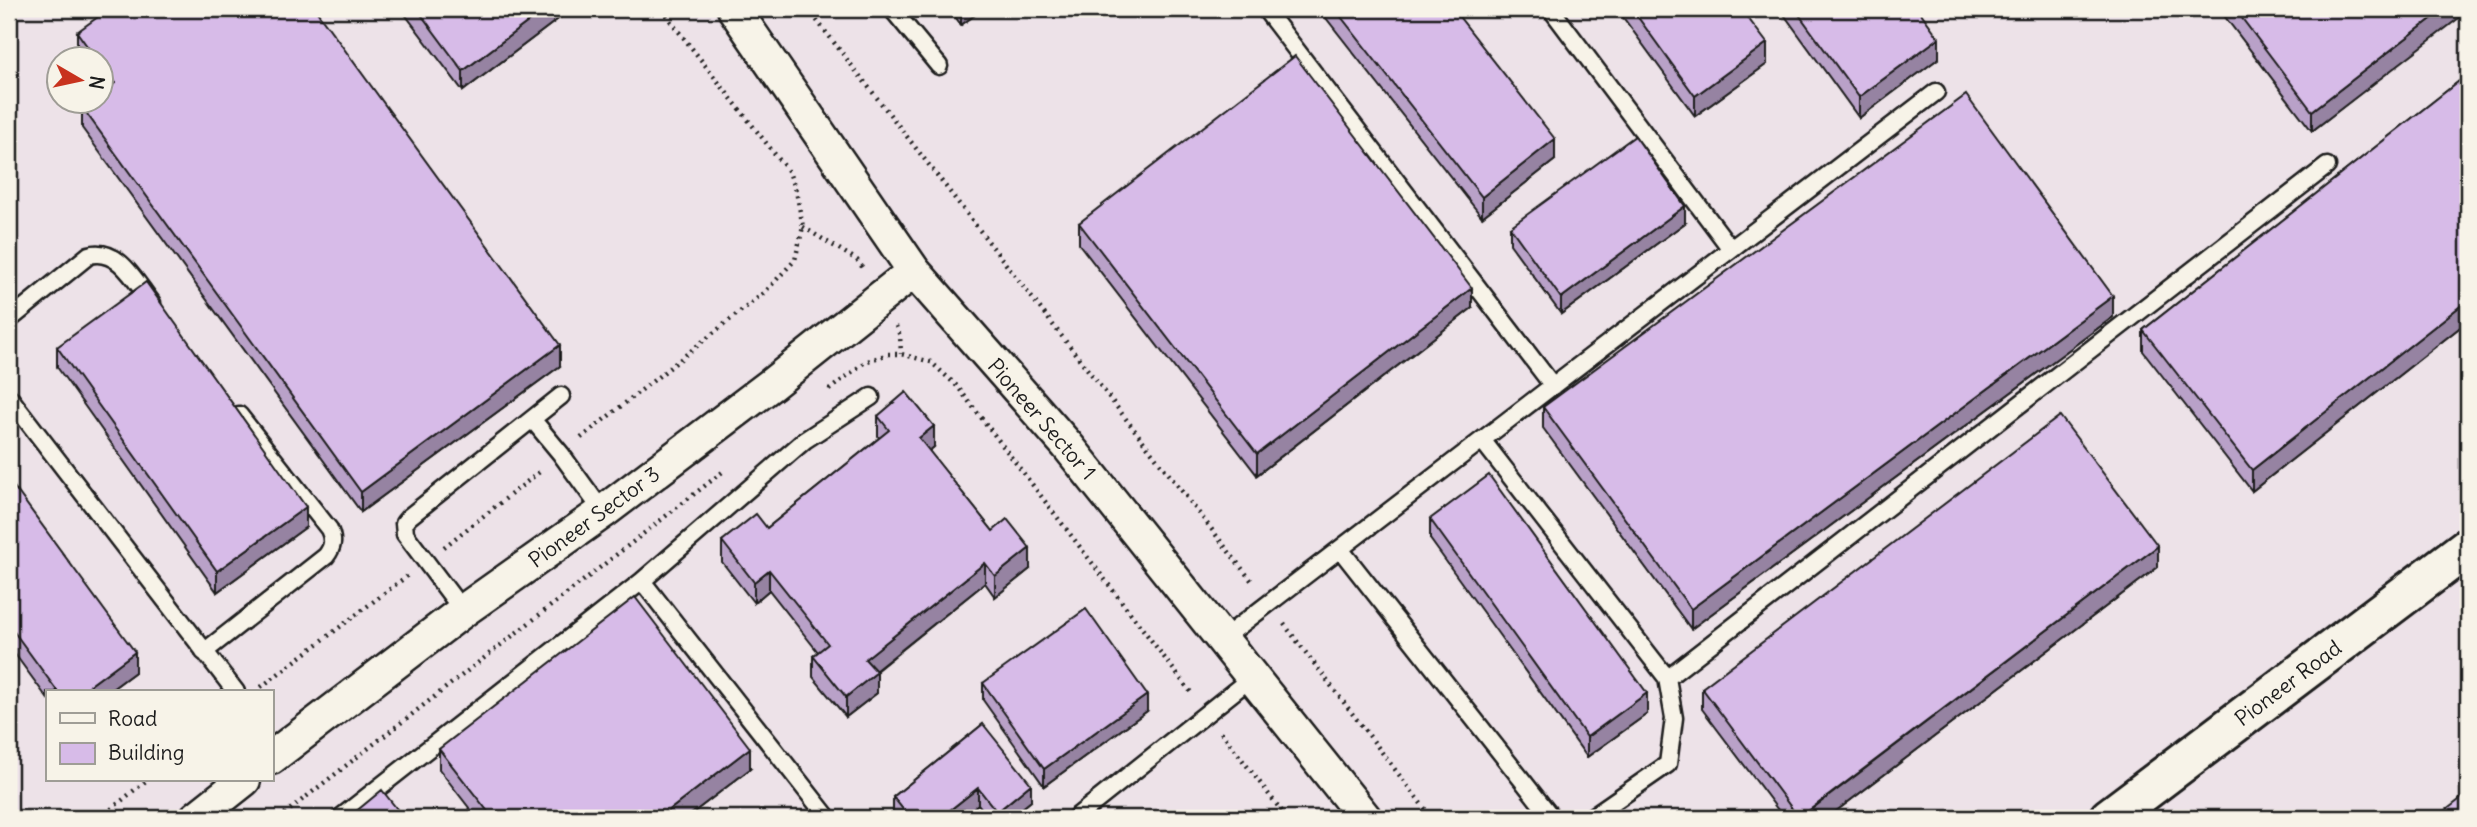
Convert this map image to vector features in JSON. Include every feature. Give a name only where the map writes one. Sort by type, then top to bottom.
[{"type":"main road","name":"Pioneer Road","points":[[2109,818],[2468,547]]},
{"type":"street","name":"Pioneer Sector 1","points":[[734,9],[914,271],[1067,445],[1365,818]]},
{"type":"street","name":"Pioneer Sector 3","points":[[274,750],[603,512],[772,384],[914,271]]},
{"type":"street","points":[[195,818],[241,782]]},
{"type":"lane","points":[[892,9],[939,66]]},
{"type":"lane","points":[[1265,9],[1553,386]]},
{"type":"lane","points":[[1552,9],[1731,249]]},
{"type":"lane","points":[[1221,639],[1936,92]]},
{"type":"lane","points":[[1667,678],[2327,166]]},
{"type":"lane","points":[[9,320],[89,255],[99,252],[118,260],[160,314]]},
{"type":"lane","points":[[463,611],[405,534],[404,523],[561,396]]},
{"type":"lane","points":[[9,397],[234,690]]},
{"type":"lane","points":[[340,818],[642,581],[805,440],[871,397]]},
{"type":"lane","points":[[204,652],[326,556],[332,548],[333,537],[329,529],[228,400]]},
{"type":"lane","points":[[532,419],[603,512]]},
{"type":"lane","points":[[1482,440],[1667,678],[1674,718],[1668,764],[1590,818]]},
{"type":"lane","points":[[1340,549],[1552,818]]},
{"type":"lane","points":[[642,581],[828,818]]},
{"type":"lane","points":[[1075,818],[1251,678]]},
{"type":"path","points":[[257,690],[426,561],[765,292],[795,260],[803,227],[789,172],[661,9]]},
{"type":"path","points":[[808,9],[1269,603],[1432,818]]},
{"type":"path","points":[[822,396],[865,362],[888,354],[931,362],[957,386],[1287,818]]},
{"type":"path","points":[[279,818],[734,463]]},
{"type":"path","points":[[100,818],[145,782]]},
{"type":"building","points":[[109,9],[315,9],[560,345],[361,492],[89,116],[116,116],[116,46],[87,46],[77,32]]},
{"type":"building","points":[[417,9],[545,9],[463,71]]},
{"type":"building","points":[[1335,9],[1453,9],[1555,139],[1482,197]]},
{"type":"building","points":[[1632,9],[1741,9],[1767,43],[1695,96]]},
{"type":"building","points":[[1795,9],[1918,9],[1939,38],[1859,97]]},
{"type":"building","points":[[2235,9],[2444,9],[2312,111]]},
{"type":"building","points":[[1295,56],[1472,288],[1257,454],[1079,223]]},
{"type":"building","points":[[2468,74],[2468,300],[2252,470],[2143,330]]},
{"type":"building","points":[[1966,95],[2113,296],[1691,609],[1543,407]]},
{"type":"building","points":[[1635,136],[1685,206],[1561,298],[1510,227]]},
{"type":"building","points":[[146,282],[306,507],[217,571],[57,347]]},
{"type":"building","points":[[906,392],[934,426],[919,438],[993,531],[1007,519],[1030,548],[995,576],[985,563],[865,659],[877,672],[846,697],[813,656],[828,644],[769,570],[754,582],[722,541],[756,514],[767,528],[889,430],[878,416]]},
{"type":"building","points":[[2060,416],[2158,546],[1799,818],[1702,688]]},
{"type":"building","points":[[1489,475],[1647,693],[1587,737],[1430,519]]},
{"type":"building","points":[[9,480],[135,652],[84,690],[57,690],[9,625]]},
{"type":"building","points":[[635,597],[750,748],[659,818],[493,818],[439,749]]},
{"type":"building","points":[[1086,609],[1147,695],[1044,769],[983,683]]},
{"type":"building","points":[[983,724],[1031,784],[997,812],[978,788],[940,818],[910,818],[893,797]]},
{"type":"building","points":[[382,790],[404,818],[348,818]]},
{"type":"building","points":[[2468,793],[2468,818],[2436,818]]}]
